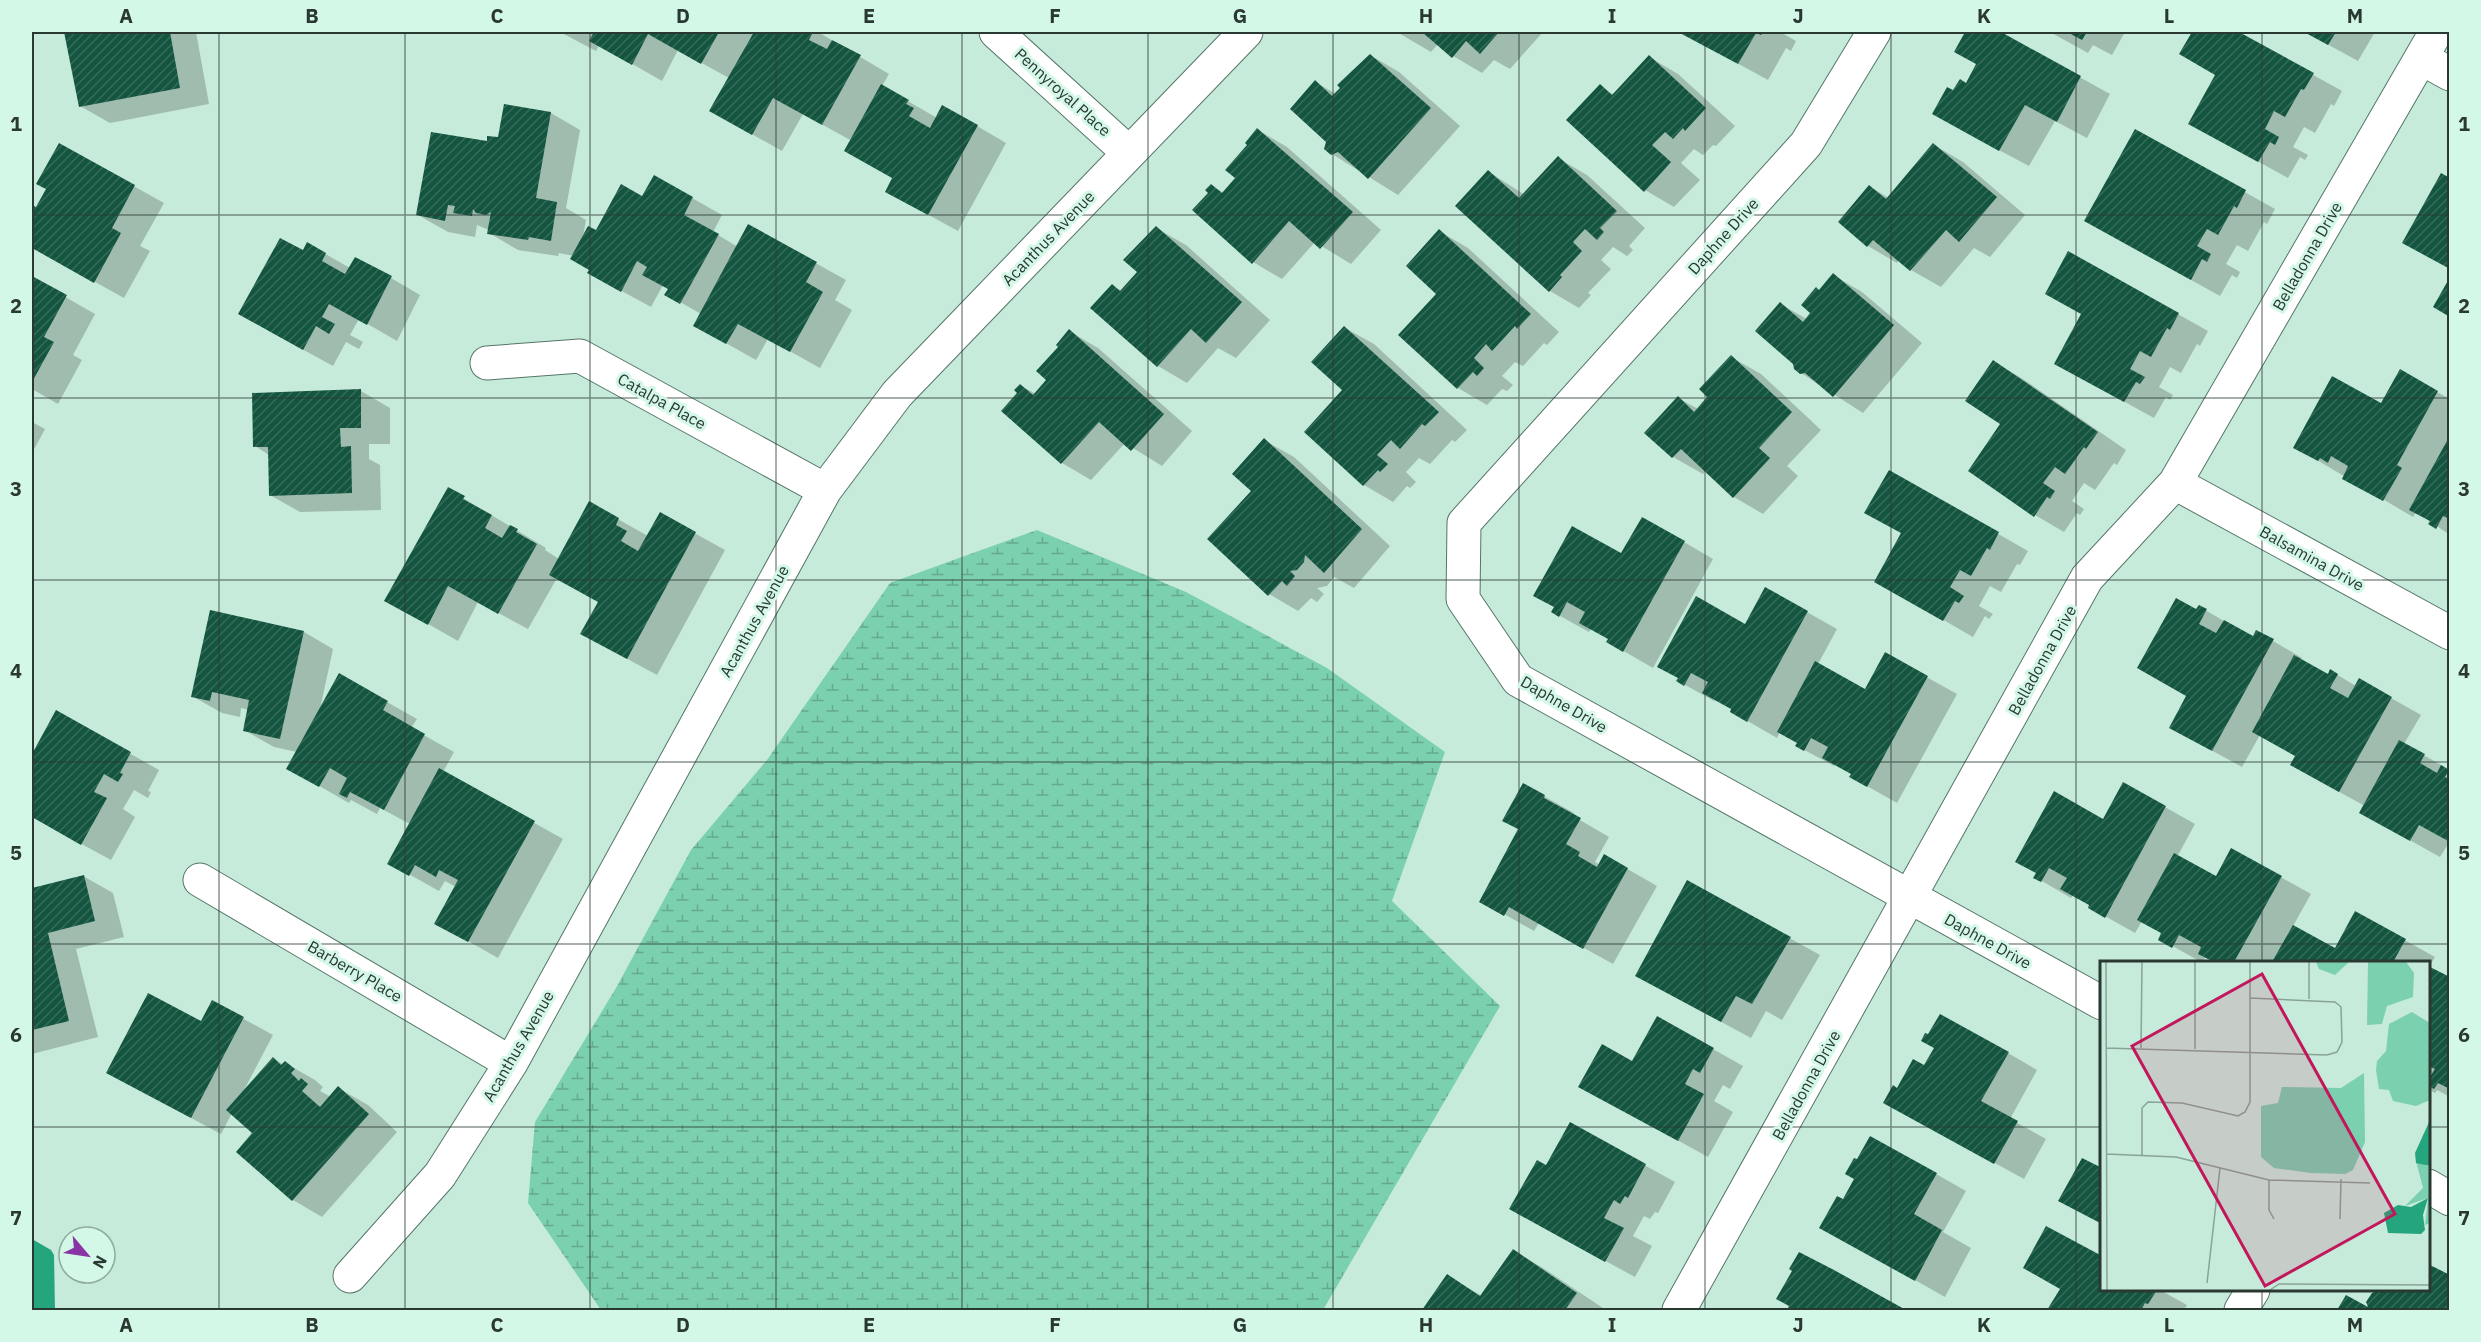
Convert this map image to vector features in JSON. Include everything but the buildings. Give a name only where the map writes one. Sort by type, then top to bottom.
[{"type":"street","name":"Pennyroyal Place","points":[[996,32],[1129,153]]},
{"type":"street","name":"Acanthus Avenue","points":[[350,1276],[440,1175],[511,1063],[825,490],[897,394],[1246,32]]},
{"type":"street","name":"Daphne Drive","points":[[1874,32],[1806,144],[1464,523],[1462,599],[1518,680],[2100,1002]]},
{"type":"street","name":"Belladonna Drive","points":[[1679,1311],[2087,578],[2175,483],[2428,45]]},
{"type":"street","points":[[2428,45],[2450,74]]},
{"type":"street","name":"Catalpa Place","points":[[487,363],[580,356],[825,490]]},
{"type":"street","name":"Balsamina Drive","points":[[2175,483],[2450,633]]},
{"type":"street","name":"Barberry Place","points":[[200,880],[511,1063]]},
{"type":"street","points":[[2430,1187],[2450,1198]]},
{"type":"street","points":[[2241,1311],[2252,1291]]},
{"type":"green space","points":[[1037,530],[1186,592],[1327,668],[1445,752],[1392,901],[1500,1006],[1323,1310],[601,1310],[528,1203],[535,1122],[616,988],[691,850],[767,760],[890,583]]},
{"type":"shaded area","points":[[32,1239],[51,1250],[54,1255],[55,1310],[32,1310]]}]
